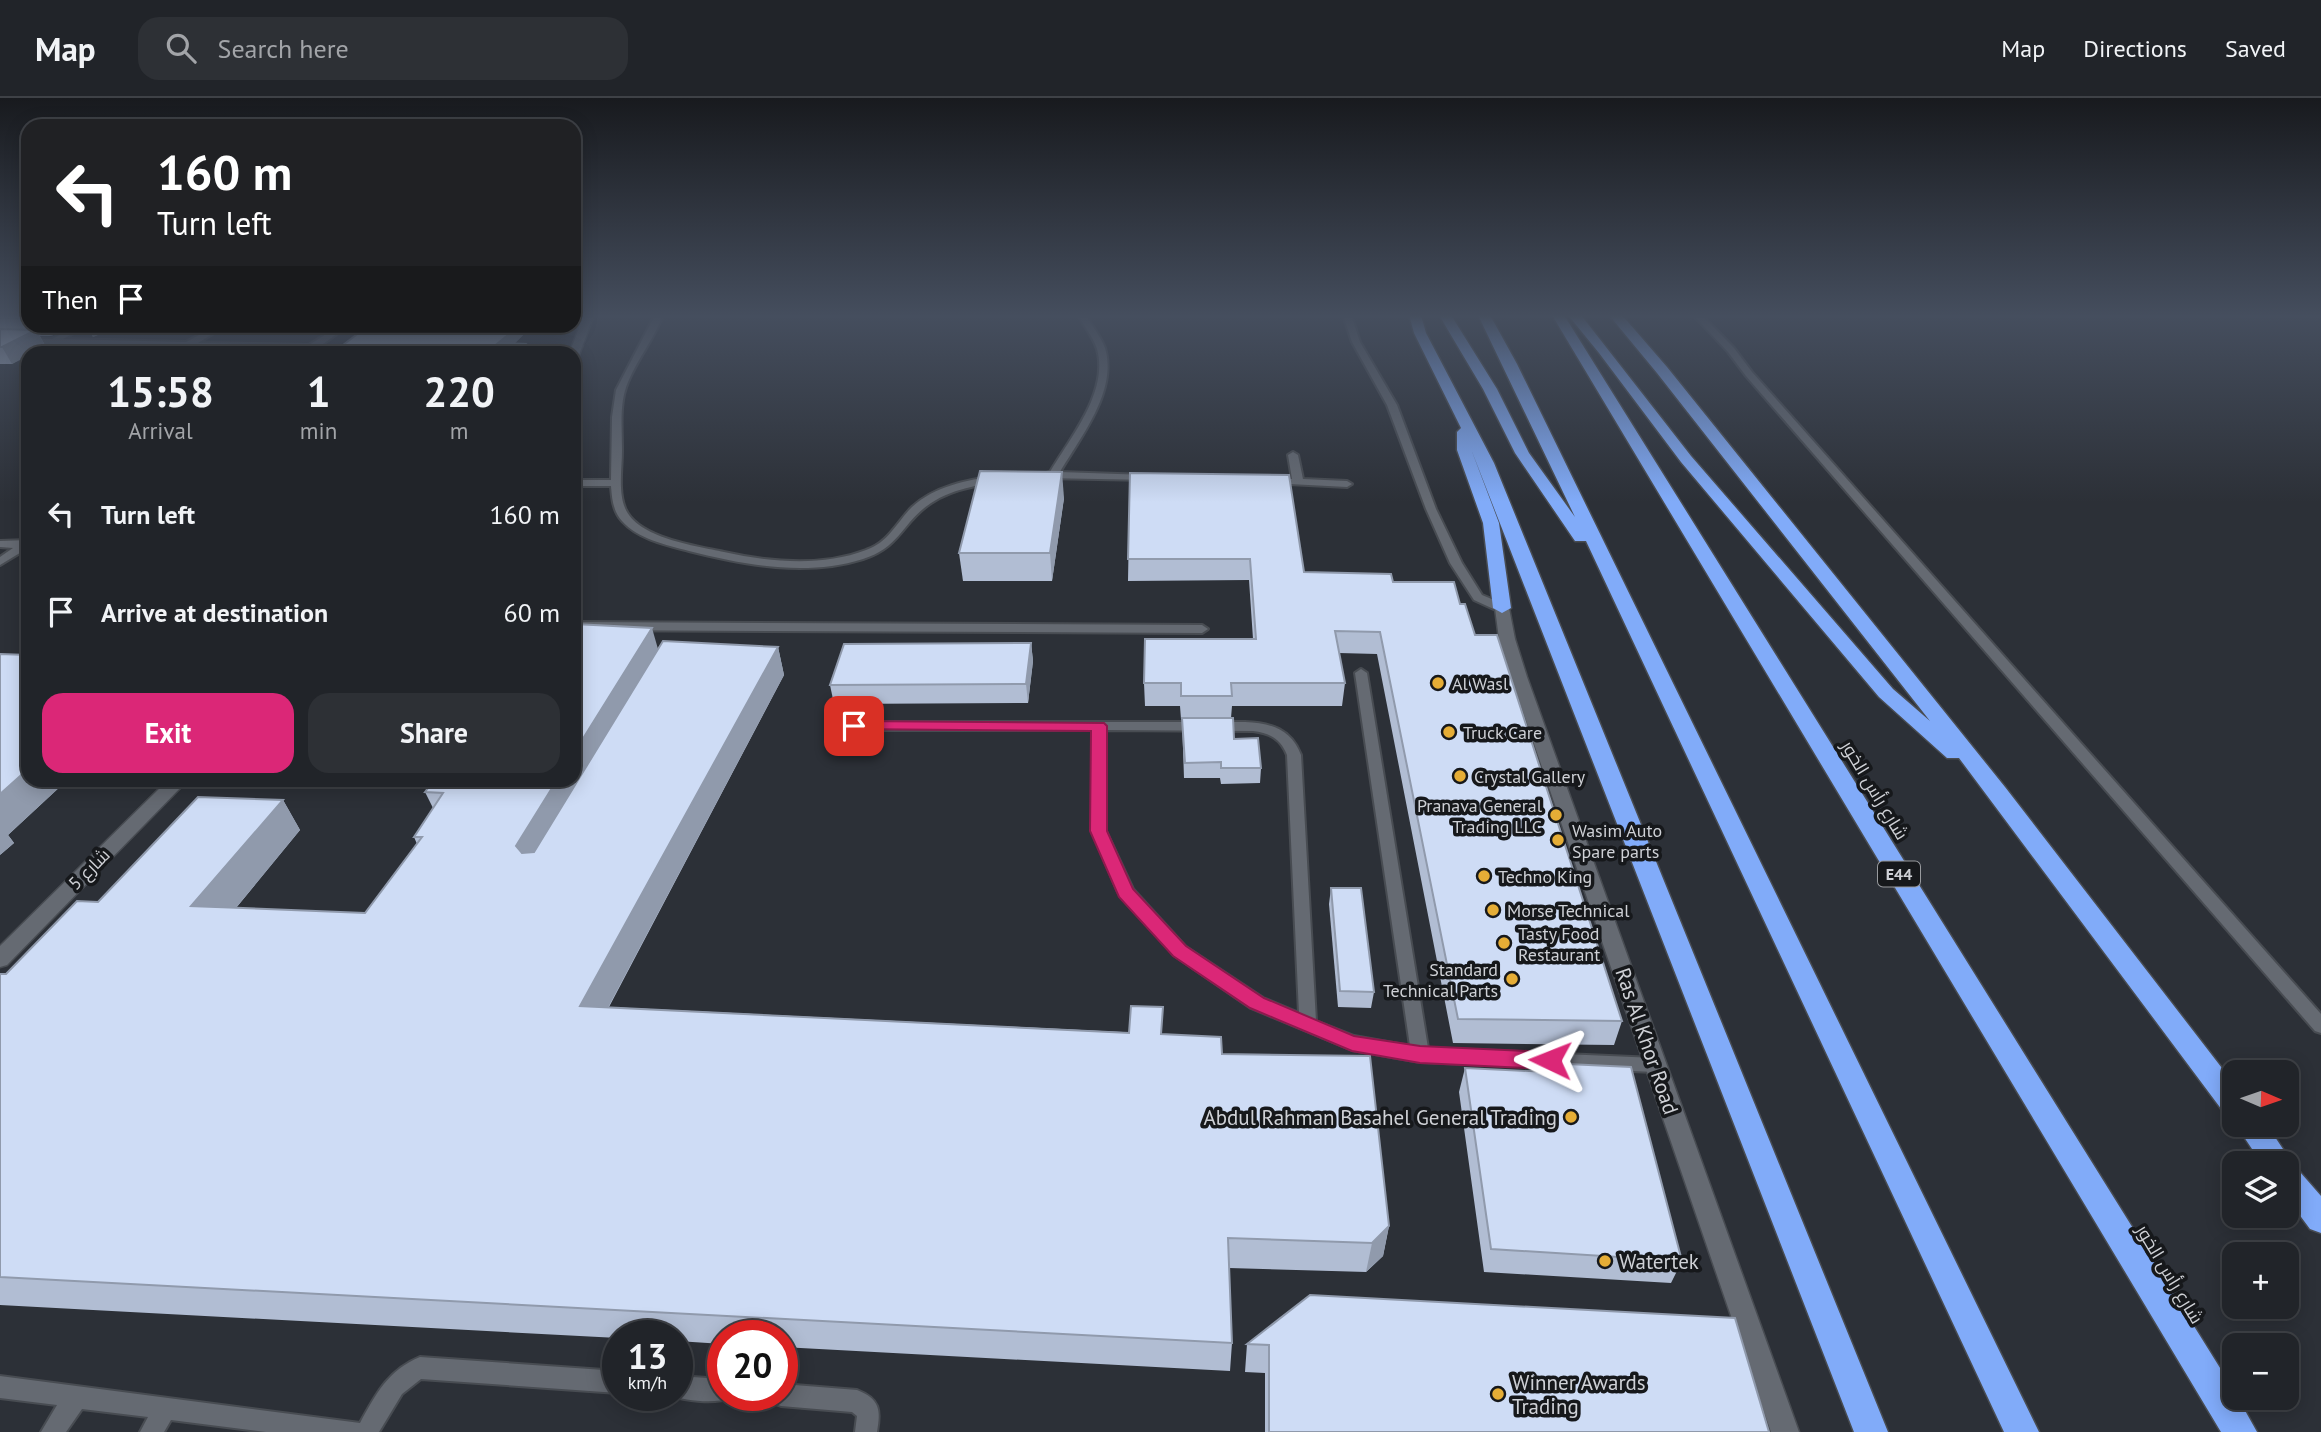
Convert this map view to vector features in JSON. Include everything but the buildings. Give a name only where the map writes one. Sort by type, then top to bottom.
[{"type":"highway","points":[[1443,377],[1491,476],[1871,1432]]},
{"type":"highway","points":[[1483,377],[1522,453],[1615,585]]},
{"type":"highway","points":[[1516,377],[2022,1432]]},
{"type":"highway","name":"شارع رأس الخور","points":[[1595,377],[2240,1432]]},
{"type":"highway","points":[[1625,377],[1686,459],[1886,693],[1997,792]]},
{"type":"highway","points":[[1668,377],[1997,792],[2222,1088]]},
{"type":"highway","points":[[1464,419],[1464,450],[1491,523],[1502,608]]},
{"type":"highway","points":[[2299,1191],[2321,1219]]},
{"type":"street","name":"Ras Al Khor Road","points":[[1502,608],[1507,639],[1519,677],[1785,1432]]},
{"type":"street","name":"شارع 5","points":[[0,959],[8,941],[172,787]]},
{"type":"lane","points":[[627,377],[617,404],[617,483],[619,508],[623,516],[646,533],[728,557],[780,563],[836,560],[873,552],[894,540],[918,508],[939,495],[979,481],[1008,478]]},
{"type":"lane","points":[[1053,475],[1095,401],[1103,377]]},
{"type":"lane","points":[[1376,377],[1392,405],[1431,509],[1456,563],[1478,597],[1502,608]]},
{"type":"lane","points":[[1752,377],[2321,1026]]},
{"type":"lane","points":[[1293,455],[1298,482]]},
{"type":"lane","points":[[1028,476],[1161,478]]},
{"type":"lane","points":[[1257,481],[1347,484]]},
{"type":"lane","points":[[581,483],[617,483]]},
{"type":"lane","points":[[0,544],[21,544]]},
{"type":"lane","points":[[0,562],[21,548]]},
{"type":"lane","points":[[581,626],[683,633],[1202,629]]},
{"type":"lane","points":[[1361,673],[1420,1055]]},
{"type":"lane","points":[[854,726],[1245,726],[1274,730],[1285,737],[1294,755],[1308,1025]]},
{"type":"lane","points":[[1099,726],[1099,831],[1126,892],[1180,951],[1257,1003],[1352,1043],[1420,1055],[1655,1065]]},
{"type":"lane","points":[[367,1432],[394,1384],[401,1377],[420,1368],[602,1381]]},
{"type":"lane","points":[[1,1388],[355,1432]]},
{"type":"lane","points":[[798,1396],[858,1401],[869,1412],[866,1432]]},
{"type":"lane","points":[[52,1432],[77,1397]]},
{"type":"lane","points":[[151,1432],[166,1408]]},
{"type":"place","name":"Al Wasl","points":[[1438,683]]},
{"type":"place","name":"Truck Care","points":[[1449,732]]},
{"type":"place","name":"Crystal Gallery","points":[[1460,776]]},
{"type":"place","name":"Pranava General Trading LLC","points":[[1556,815]]},
{"type":"place","name":"Wasim Auto Spare parts","points":[[1558,840]]},
{"type":"place","name":"Techno King","points":[[1484,876]]},
{"type":"place","name":"Morse Technical","points":[[1493,910]]},
{"type":"place","name":"Tasty Food Restaurant","points":[[1504,943]]},
{"type":"place","name":"Standard Technical Parts","points":[[1512,979]]},
{"type":"place","name":"Abdul Rahman Basahel General Trading","points":[[1571,1117]]},
{"type":"place","name":"Watertek","points":[[1605,1261]]},
{"type":"place","name":"Winner Awards Trading","points":[[1498,1394]]},
{"type":"route","points":[[854,726],[1099,726],[1099,831],[1126,892],[1180,951],[1257,1003],[1352,1043],[1420,1055],[1550,1060]]}]
